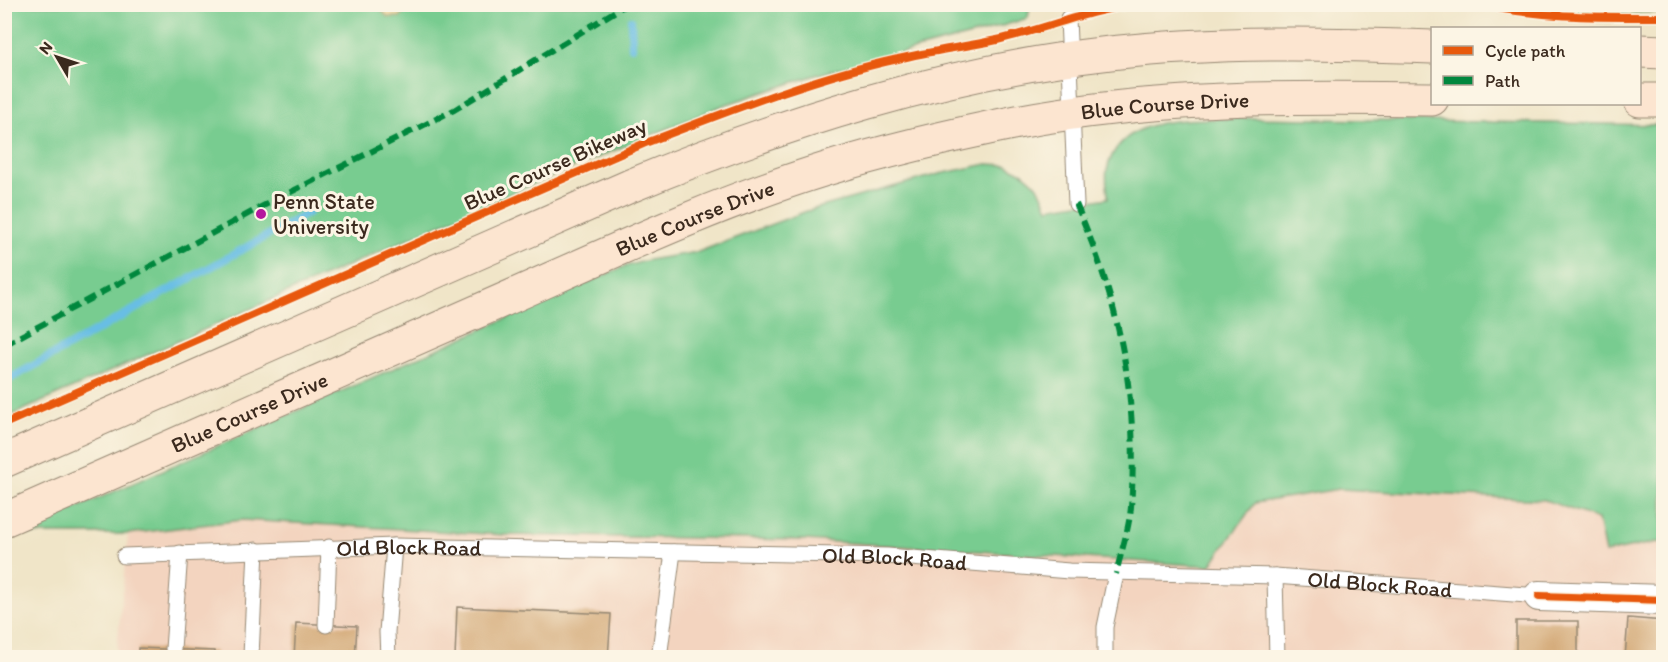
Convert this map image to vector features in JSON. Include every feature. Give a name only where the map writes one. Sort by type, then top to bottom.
[{"type":"main road","points":[[4,461],[462,259],[723,148],[863,102],[962,78],[1112,53],[1244,45],[1431,47]]},
{"type":"main road","points":[[1641,51],[1664,52]]},
{"type":"main road","name":"Blue Course Drive","points":[[4,520],[732,202],[826,169],[922,143],[1020,122],[1071,114],[1175,103],[1295,98],[1431,99]]},
{"type":"main road","points":[[1641,100],[1664,100]]},
{"type":"street","name":"Old Block Road","points":[[1539,596],[1664,600]]},
{"type":"lane","points":[[1068,18],[1076,204]]},
{"type":"lane","points":[[388,657],[387,632],[394,546]]},
{"type":"lane","name":"Old Block Road","points":[[124,556],[394,546],[887,556],[1116,574],[1275,576],[1539,596]]},
{"type":"lane","points":[[326,625],[329,547]]},
{"type":"lane","points":[[251,656],[256,550]]},
{"type":"lane","points":[[659,657],[673,552]]},
{"type":"lane","points":[[173,649],[180,553]]},
{"type":"lane","points":[[1106,657],[1105,627],[1116,574]]},
{"type":"lane","points":[[1275,576],[1276,657]]},
{"type":"shaded area","points":[[1339,489],[1545,500],[1663,543],[1663,657],[116,658],[128,534],[242,520],[805,540],[1210,566],[1255,503]]},
{"type":"green space","points":[[1663,4],[1663,12],[1583,13],[1541,12],[1505,5]]},
{"type":"green space","name":"Penn State University","points":[[4,5],[1030,5],[1028,18],[983,32],[819,74],[724,105],[516,191],[5,418]]},
{"type":"green space","points":[[1251,118],[1663,125],[1663,543],[1657,542],[1605,553],[1598,519],[1545,500],[1339,489],[1255,503],[1210,566],[805,540],[505,535],[242,520],[128,534],[18,534],[623,267],[648,260],[698,252],[807,211],[939,174],[987,164],[1007,165],[1023,173],[1038,186],[1048,208],[1108,198],[1107,170],[1115,150],[1128,137],[1166,122]]},
{"type":"sand","points":[[376,5],[409,5],[400,17],[388,17]]},
{"type":"building","points":[[457,607],[611,614],[608,658],[455,658]]},
{"type":"building","points":[[1628,618],[1664,621],[1662,658],[1625,658]]},
{"type":"building","points":[[1516,621],[1578,621],[1578,658],[1516,658]]},
{"type":"building","points":[[296,623],[357,626],[355,658],[294,658]]},
{"type":"building","points":[[138,648],[215,651],[215,658],[138,658]]},
{"type":"waterway","points":[[631,20],[632,47]]},
{"type":"waterway","points":[[4,382],[308,213]]},
{"type":"marked path","points":[[4,345],[261,207],[454,110],[627,4]]},
{"type":"marked path","points":[[1076,204],[1091,241],[1115,315],[1129,389],[1133,466],[1131,507],[1116,574]]},
{"type":"cycle path","name":"Blue Course Bikeway","points":[[4,424],[643,144],[738,108],[866,67],[997,40],[1087,14],[1142,4]]},
{"type":"cycle path","points":[[1478,4],[1547,14],[1664,17]]},
{"type":"cycle path","points":[[1539,596],[1664,600]]},
{"type":"place","name":"Penn State University","points":[[261,214]]}]
